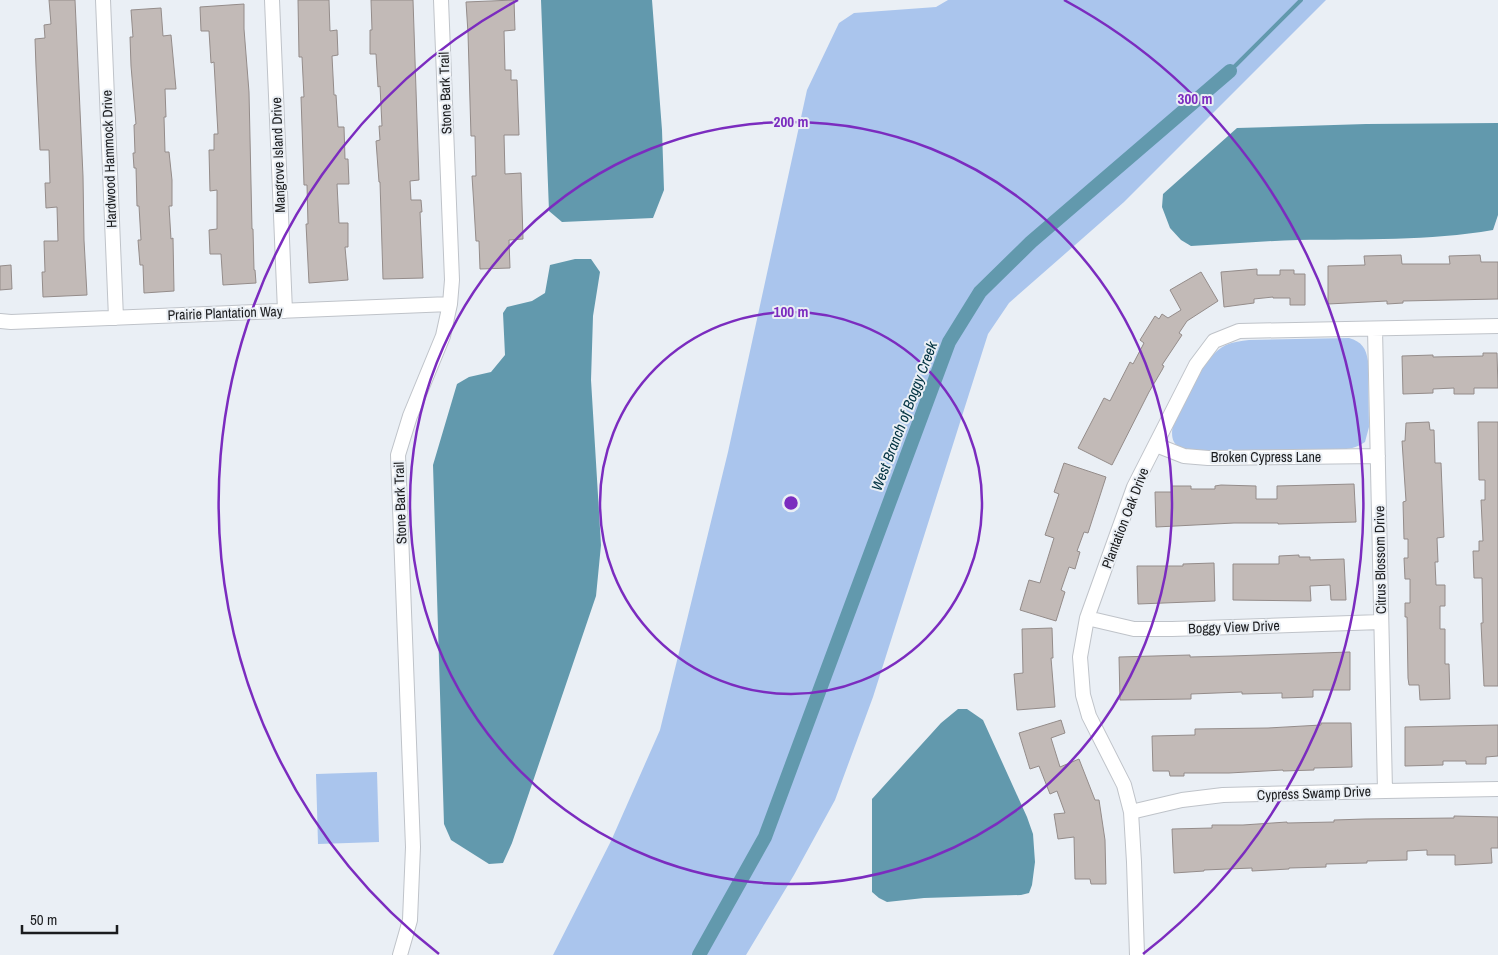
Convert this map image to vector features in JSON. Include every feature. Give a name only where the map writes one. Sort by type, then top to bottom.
[{"type":"street","name":"Hardwood Hammock Drive","points":[[103,0],[116,318]]},
{"type":"street","name":"Mangrove Island Drive","points":[[272,0],[284,311]]},
{"type":"street","name":"Stone Bark Trail","points":[[400,955],[410,920],[412,847],[398,455],[410,416],[444,336],[450,304],[452,280],[441,0]]},
{"type":"street","name":"Prairie Plantation Way","points":[[0,321],[450,304]]},
{"type":"street","name":"Plantation Oak Drive","points":[[1137,955],[1131,812],[1124,786],[1089,716],[1083,695],[1080,657],[1087,618],[1134,487],[1196,365],[1214,341],[1240,332],[1498,326]]},
{"type":"street","name":"Citrus Blossom Drive","points":[[1375,329],[1385,790]]},
{"type":"street","name":"Broken Cypress Lane","points":[[1156,445],[1184,456],[1208,458],[1378,456]]},
{"type":"street","name":"Boggy View Drive","points":[[1087,618],[1134,628],[1172,629],[1382,622]]},
{"type":"street","name":"Cypress Swamp Drive","points":[[1131,812],[1182,800],[1223,795],[1498,789]]},
{"type":"shaded area","points":[[541,0],[652,0],[662,130],[664,190],[653,218],[562,222],[549,211]]},
{"type":"shaded area","points":[[948,0],[1326,0],[1124,202],[1009,303],[988,334],[873,697],[835,800],[794,875],[746,955],[553,955],[611,841],[660,730],[728,452],[807,90],[839,23],[854,13],[936,7]]},
{"type":"shaded area","points":[[1498,123],[1498,215],[1493,230],[1420,238],[1285,240],[1191,246],[1181,240],[1170,228],[1162,207],[1163,194],[1237,128],[1366,124]]},
{"type":"shaded area","points":[[575,259],[591,259],[600,272],[593,316],[591,380],[601,545],[596,596],[512,843],[503,863],[489,864],[451,840],[444,824],[433,465],[457,384],[469,377],[491,372],[505,355],[503,313],[507,307],[532,301],[545,293],[550,265]]},
{"type":"shaded area","points":[[1349,338],[1363,346],[1368,361],[1369,427],[1365,442],[1362,444],[1338,450],[1195,454],[1176,445],[1172,437],[1173,425],[1195,381],[1209,359],[1226,345],[1249,340]]},
{"type":"shaded area","points":[[958,709],[967,709],[983,720],[1027,817],[1033,834],[1035,862],[1032,885],[1029,893],[1021,895],[924,898],[887,902],[872,892],[872,799],[941,723]]},
{"type":"shaded area","points":[[377,772],[379,842],[318,844],[316,774]]},
{"type":"building","points":[[49,0],[75,0],[87,295],[43,297],[42,272],[45,272],[44,241],[58,241],[57,207],[46,208],[45,183],[50,183],[49,150],[40,150],[36,67],[35,39],[45,38],[44,25],[51,24]]},
{"type":"building","points":[[298,0],[329,0],[330,31],[337,30],[338,55],[332,56],[334,95],[336,95],[338,127],[344,127],[345,159],[348,159],[349,184],[337,184],[339,223],[348,223],[348,247],[345,247],[348,280],[309,283],[306,224],[308,224],[307,185],[304,185],[301,97],[304,97],[302,57],[299,57]]},
{"type":"building","points":[[371,0],[413,0],[419,180],[410,181],[411,200],[421,200],[423,278],[383,279],[380,182],[376,141],[380,140],[379,126],[382,126],[376,54],[370,54],[370,30],[372,30]]},
{"type":"building","points":[[514,0],[515,30],[504,31],[505,70],[511,70],[511,80],[517,80],[519,135],[504,135],[505,174],[521,173],[523,239],[509,240],[510,268],[480,269],[479,241],[476,241],[472,176],[476,176],[475,136],[471,136],[466,2]]},
{"type":"building","points":[[244,4],[249,92],[252,229],[256,283],[223,285],[221,254],[210,254],[209,230],[217,229],[217,190],[210,191],[209,150],[214,150],[214,134],[218,134],[214,62],[211,63],[209,31],[201,31],[200,7]]},
{"type":"building","points":[[161,8],[163,36],[171,35],[176,89],[165,89],[166,117],[164,117],[165,152],[169,152],[172,180],[172,206],[169,206],[171,239],[173,238],[174,291],[144,293],[143,265],[140,265],[138,240],[141,240],[139,206],[137,206],[136,168],[134,168],[133,153],[135,153],[134,125],[136,124],[131,66],[130,37],[133,37],[131,10]]},
{"type":"building","points":[[1401,255],[1402,264],[1450,264],[1449,256],[1480,255],[1481,262],[1498,262],[1498,299],[1403,301],[1403,303],[1387,304],[1387,301],[1328,304],[1328,266],[1365,265],[1364,256]]},
{"type":"building","points":[[11,265],[12,289],[0,290],[0,266]]},
{"type":"building","points":[[1257,269],[1257,275],[1280,275],[1280,270],[1294,270],[1294,274],[1305,274],[1305,305],[1290,305],[1290,298],[1273,297],[1254,299],[1254,303],[1224,307],[1221,272]]},
{"type":"building","points":[[1201,272],[1218,301],[1187,321],[1179,333],[1182,335],[1162,365],[1164,366],[1112,465],[1078,448],[1104,398],[1110,401],[1130,362],[1133,364],[1144,343],[1140,340],[1155,316],[1159,319],[1162,314],[1168,318],[1181,310],[1170,290]]},
{"type":"building","points":[[1483,353],[1497,353],[1498,388],[1474,388],[1474,394],[1454,394],[1454,388],[1433,389],[1433,393],[1403,394],[1402,356],[1483,356]]},
{"type":"building","points":[[1429,422],[1430,430],[1434,430],[1435,463],[1441,463],[1444,537],[1437,538],[1438,562],[1435,562],[1436,585],[1445,585],[1445,606],[1440,606],[1440,629],[1445,629],[1445,664],[1449,664],[1450,699],[1420,700],[1419,685],[1409,685],[1408,678],[1405,603],[1410,603],[1410,579],[1405,579],[1404,558],[1408,558],[1408,539],[1404,539],[1403,502],[1406,501],[1402,441],[1405,441],[1406,423]]},
{"type":"building","points":[[1478,422],[1498,422],[1498,686],[1484,686],[1481,623],[1483,623],[1482,578],[1474,578],[1473,551],[1479,551],[1479,541],[1483,541],[1481,500],[1485,500],[1485,480],[1479,480]]},
{"type":"building","points":[[1064,463],[1106,477],[1088,533],[1084,532],[1077,551],[1080,552],[1075,569],[1069,567],[1061,590],[1065,592],[1056,621],[1020,610],[1029,580],[1040,583],[1054,538],[1045,535],[1059,494],[1054,492]]},
{"type":"building","points":[[1354,484],[1356,522],[1234,523],[1156,527],[1155,492],[1172,492],[1172,486],[1191,486],[1191,489],[1215,489],[1215,486],[1221,485],[1256,486],[1256,499],[1277,499],[1277,486]]},
{"type":"building","points":[[1299,555],[1299,557],[1310,557],[1310,560],[1344,559],[1346,600],[1331,600],[1330,585],[1310,586],[1311,601],[1233,600],[1233,564],[1279,564],[1279,556]]},
{"type":"building","points":[[1214,563],[1215,601],[1138,604],[1137,566],[1183,566],[1183,564]]},
{"type":"building","points":[[1052,628],[1053,658],[1051,658],[1055,707],[1017,710],[1014,674],[1023,673],[1022,629]]},
{"type":"building","points":[[1350,652],[1350,690],[1313,690],[1313,697],[1282,698],[1282,693],[1242,694],[1242,692],[1191,694],[1191,699],[1120,700],[1119,657],[1190,655],[1190,657]]},
{"type":"building","points":[[1061,720],[1065,733],[1051,738],[1060,767],[1079,759],[1095,800],[1099,800],[1105,840],[1106,884],[1091,884],[1090,879],[1075,879],[1074,837],[1058,839],[1054,814],[1065,813],[1057,791],[1050,794],[1039,766],[1030,769],[1019,733]]},
{"type":"building","points":[[1321,723],[1351,723],[1352,767],[1314,768],[1314,770],[1184,773],[1184,776],[1170,776],[1169,771],[1153,771],[1152,736],[1195,735],[1195,729],[1268,728],[1321,725]]},
{"type":"building","points":[[1498,725],[1498,756],[1486,757],[1486,764],[1466,764],[1466,761],[1443,761],[1443,765],[1405,766],[1405,727]]},
{"type":"building","points":[[1454,816],[1498,817],[1498,848],[1491,848],[1492,863],[1455,865],[1455,855],[1427,855],[1427,850],[1407,851],[1407,860],[1326,864],[1326,867],[1252,871],[1252,868],[1174,873],[1172,829],[1212,828],[1212,825],[1334,822],[1334,820],[1365,819],[1454,818]]},
{"type":"waterway","name":"West Branch of Boggy Creek","points":[[1230,71],[1301,0]]},
{"type":"waterway","name":"West Branch of Boggy Creek","points":[[699,955],[765,837],[949,342],[980,292],[1031,242],[1230,71]]}]
